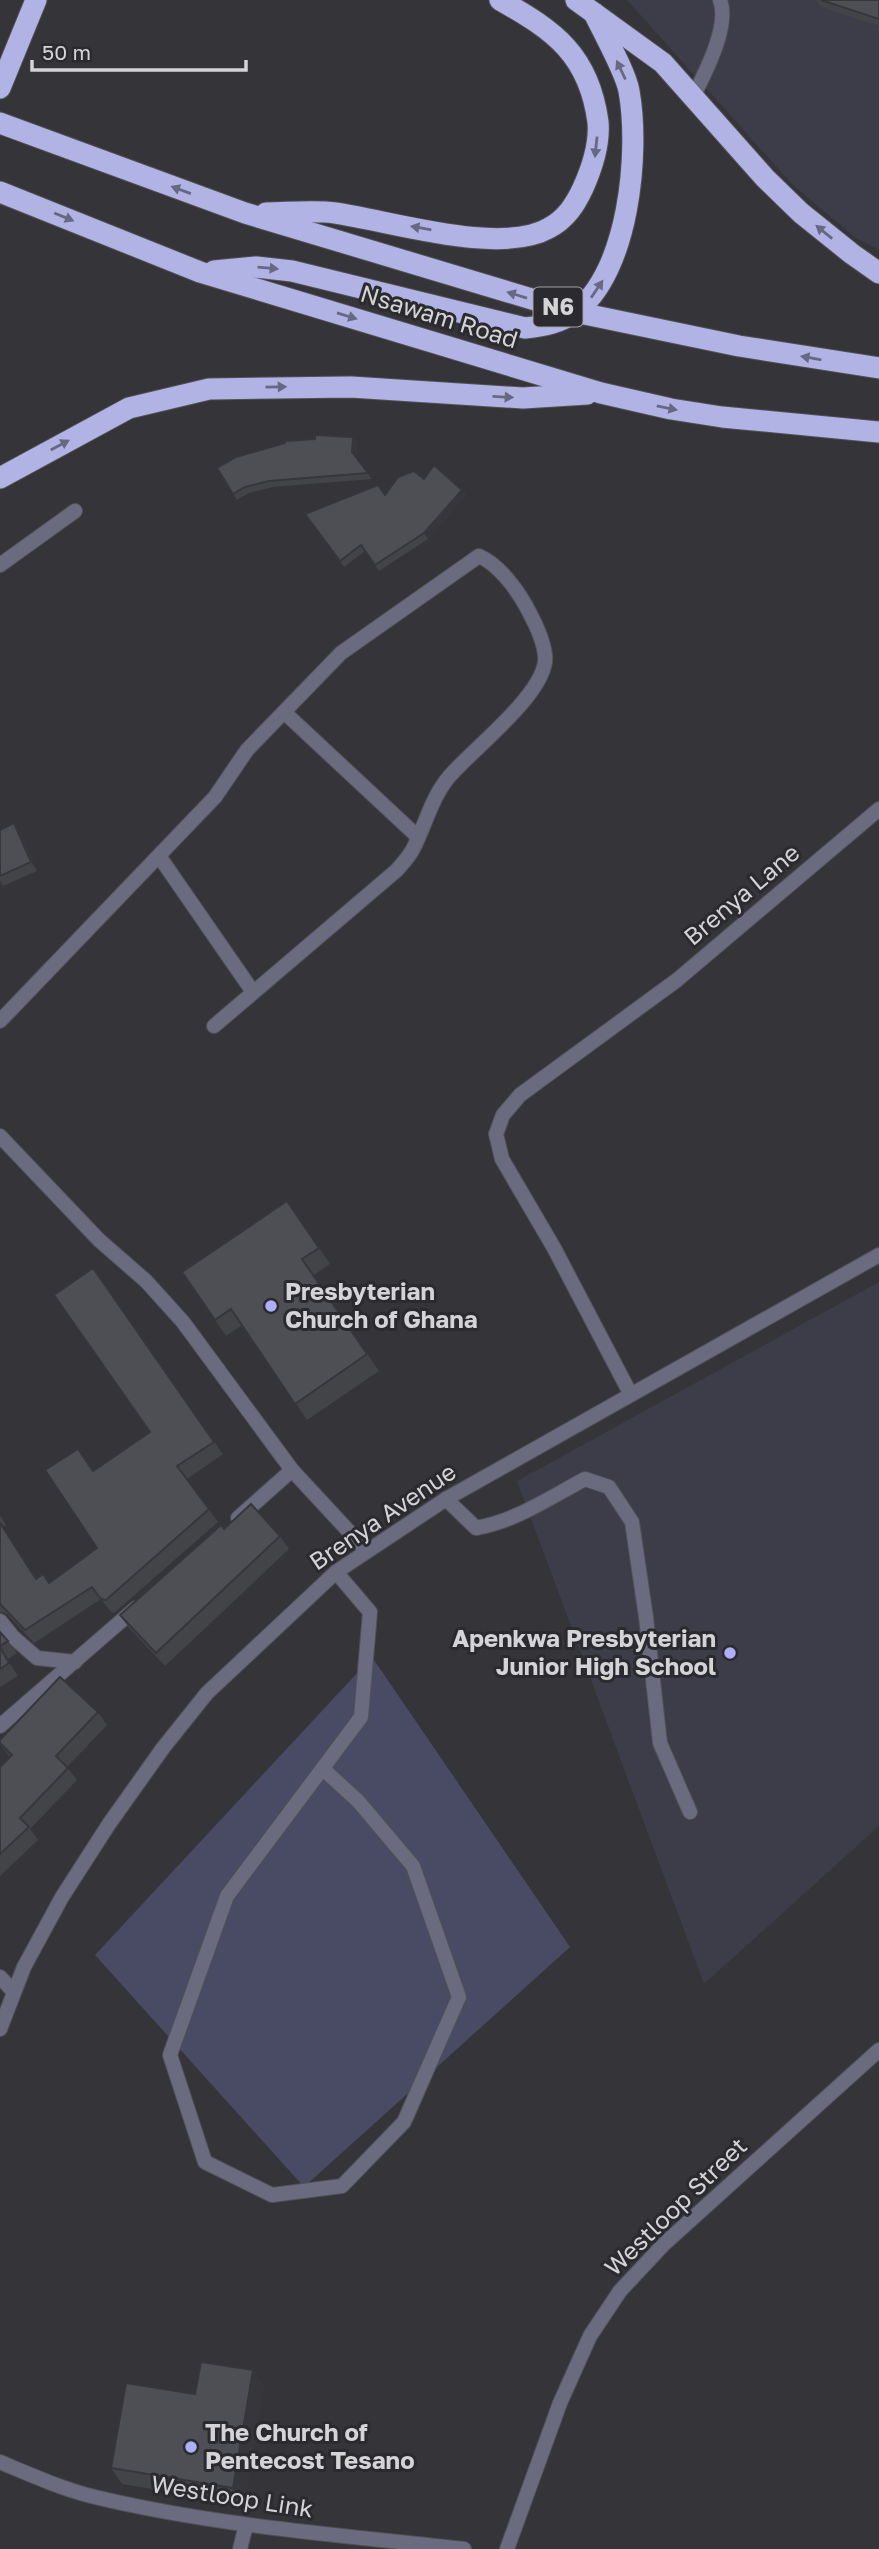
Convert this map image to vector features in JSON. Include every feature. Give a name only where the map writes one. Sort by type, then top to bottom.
[{"type":"highway","points":[[245,213],[332,213],[473,237],[518,239],[549,228],[573,209],[594,166],[598,124],[587,77],[569,47],[530,17],[500,0]]},
{"type":"highway","points":[[576,0],[663,63],[765,178],[800,213],[879,273]]},
{"type":"highway","points":[[0,88],[37,1]]},
{"type":"highway","points":[[200,272],[256,267],[292,271],[525,328],[549,326],[575,312],[591,298],[611,267],[623,230],[630,178],[632,131],[629,89],[594,13]]},
{"type":"highway","name":"Nsawam Road","points":[[0,122],[245,213],[575,312],[739,346],[879,368]]},
{"type":"highway","name":"Nsawam Road","points":[[0,192],[200,272],[601,393],[722,417],[879,432]]},
{"type":"highway","points":[[0,478],[129,408],[209,389],[351,387],[523,398],[601,393]]},
{"type":"street","points":[[694,97],[712,57],[720,29],[720,0]]},
{"type":"street","points":[[0,565],[75,511]]},
{"type":"street","points":[[0,1021],[215,797],[247,750],[341,653],[479,556],[489,560],[519,594],[536,623],[546,657],[541,675],[529,696],[448,778],[436,797],[411,852],[397,870],[214,1026]]},
{"type":"street","points":[[284,712],[418,837]]},
{"type":"street","name":"Brenya Lane","points":[[631,1393],[554,1248],[502,1160],[496,1133],[503,1115],[520,1095],[677,980],[879,809]]},
{"type":"street","points":[[159,856],[253,992]]},
{"type":"street","points":[[0,1136],[99,1240],[146,1282],[183,1322],[292,1470],[367,1551]]},
{"type":"street","name":"Brenya Avenue","points":[[0,2029],[13,1991],[62,1897],[163,1748],[207,1693],[336,1572],[446,1499],[879,1255]]},
{"type":"street","points":[[230,1525],[292,1470]]},
{"type":"street","points":[[446,1499],[476,1528],[499,1524],[513,1518],[584,1479],[609,1487],[632,1522],[660,1743],[690,1812]]},
{"type":"street","points":[[323,1769],[358,1801],[413,1866],[459,1997],[404,2122],[342,2186],[272,2195],[205,2162],[170,2055],[227,1896],[361,1717],[370,1612],[336,1572]]},
{"type":"street","points":[[0,1726],[147,1598]]},
{"type":"street","points":[[0,1621],[13,1637],[37,1658],[75,1662]]},
{"type":"street","points":[[0,1977],[13,1991]]},
{"type":"street","name":"Westloop Street","points":[[507,2549],[560,2403],[590,2336],[620,2291],[664,2244],[879,2050]]},
{"type":"street","name":"Westloop Link","points":[[0,2462],[56,2486],[94,2497],[246,2525],[464,2549]]},
{"type":"street","points":[[240,2549],[246,2525]]},
{"type":"shaded area","points":[[627,0],[879,0],[879,250],[856,238],[793,185]]},
{"type":"shaded area","name":"Apenkwa Presbyterian Junior High School","points":[[879,1282],[879,1826],[704,1984],[517,1481]]},
{"type":"shaded area","points":[[372,1657],[570,1947],[304,2187],[95,1955]]},
{"type":"building","points":[[821,0],[879,0],[879,19]]},
{"type":"building","points":[[315,435],[353,437],[352,452],[368,473],[269,481],[245,487],[233,494],[217,468],[236,457],[285,441],[315,439]]},
{"type":"building","points":[[434,465],[462,490],[424,533],[375,565],[361,545],[340,561],[305,514],[378,485],[385,495],[398,477],[414,471],[424,479]]},
{"type":"building","points":[[14,823],[31,862],[0,876],[0,830]]},
{"type":"building","name":"Presbyterian Church of Ghana","points":[[287,1201],[319,1248],[302,1259],[367,1354],[295,1404],[231,1309],[215,1320],[182,1272]]},
{"type":"building","points":[[93,1268],[214,1442],[177,1466],[209,1509],[106,1600],[101,1599],[92,1587],[25,1630],[0,1604],[0,1523],[36,1579],[43,1574],[49,1583],[97,1548],[45,1470],[78,1449],[93,1471],[150,1432],[54,1295]]},
{"type":"building","points":[[251,1504],[280,1536],[156,1653],[120,1615],[221,1525],[224,1529]]},
{"type":"building","points":[[0,1632],[8,1641],[0,1646]]},
{"type":"building","points":[[0,1647],[9,1663],[0,1669]]},
{"type":"building","points":[[60,1677],[98,1712],[56,1756],[68,1768],[20,1818],[29,1827],[0,1854],[0,1767],[12,1755],[0,1740]]},
{"type":"building","name":"The Church of Pentecost Tesano","points":[[201,2362],[253,2370],[233,2488],[111,2468],[126,2383],[195,2394]]},
{"type":"place","name":"Presbyterian Church of Ghana","points":[[271,1306]]},
{"type":"place","name":"Apenkwa Presbyterian Junior High School","points":[[730,1653]]},
{"type":"place","name":"The Church of Pentecost Tesano","points":[[191,2447]]}]
